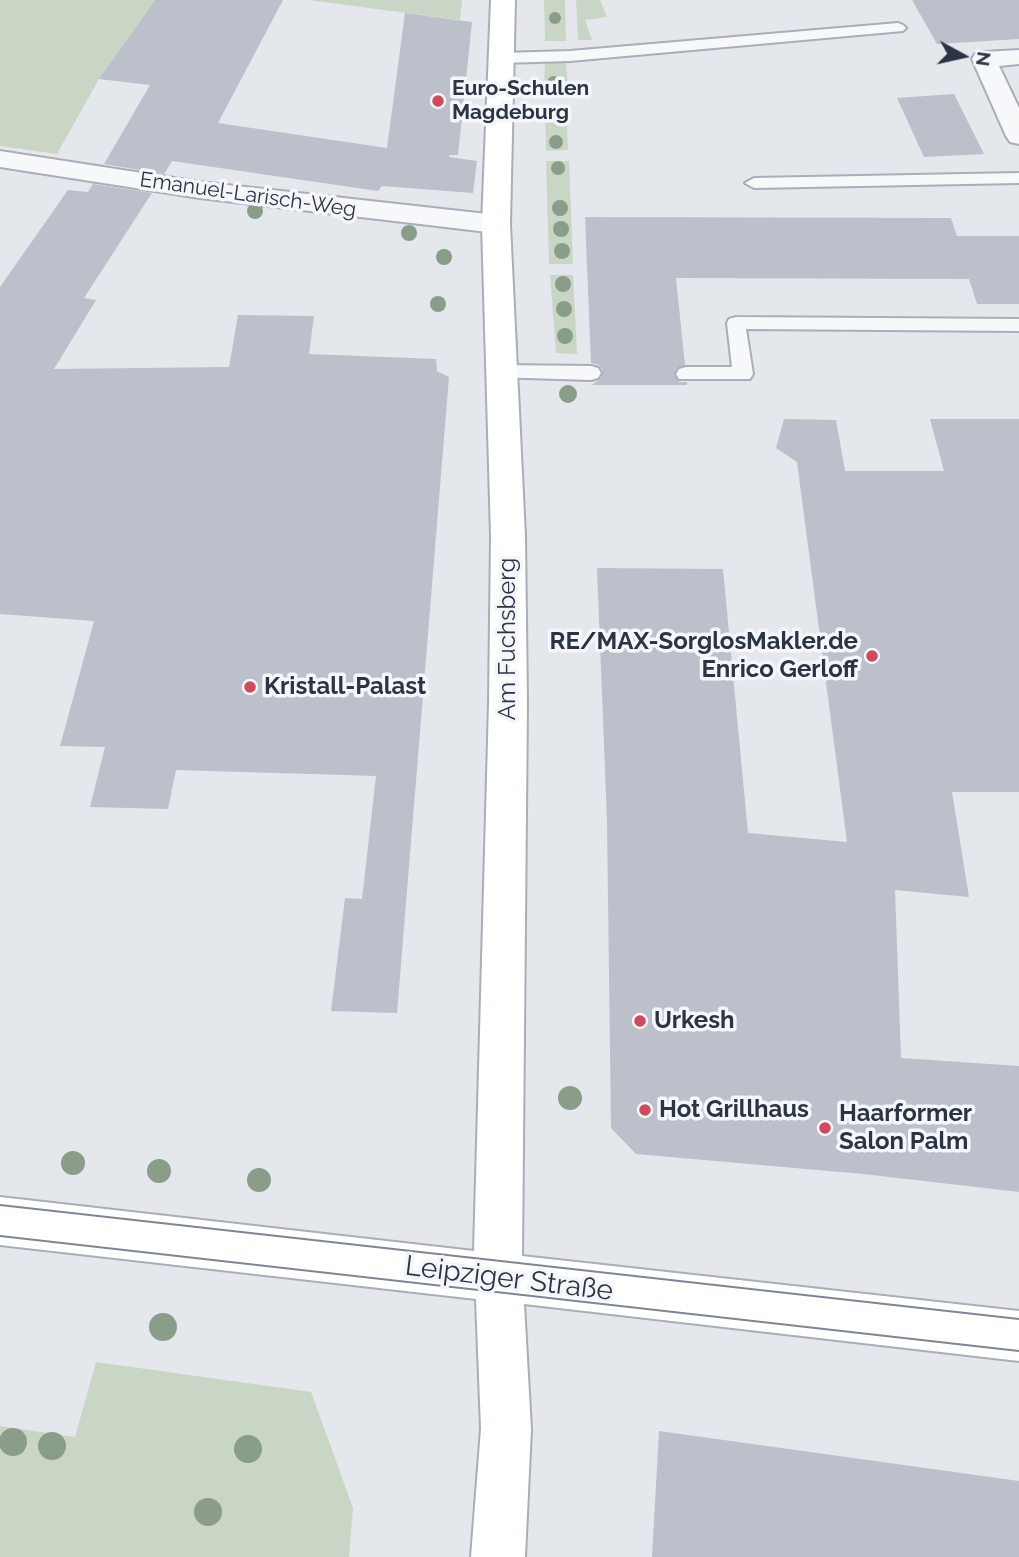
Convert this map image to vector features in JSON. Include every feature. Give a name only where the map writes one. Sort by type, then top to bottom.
[{"type":"main road","name":"Am Fuchsberg","points":[[498,1557],[506,1429],[499,1278],[498,1140],[508,536],[496,225],[503,0]]},
{"type":"main road","name":"Leipziger Straße","points":[[0,1222],[1019,1336]]},
{"type":"street","points":[[1019,57],[984,59],[1019,136]]},
{"type":"street","name":"Emanuel-Larisch-Weg","points":[[0,159],[200,190],[496,225]]},
{"type":"lane","points":[[501,58],[570,56],[898,28]]},
{"type":"lane","points":[[754,183],[1019,178]]},
{"type":"lane","points":[[686,374],[743,374],[736,323],[1019,325]]},
{"type":"lane","points":[[501,372],[591,373]]},
{"type":"green space","points":[[0,0],[155,0],[99,79],[57,154],[0,146]]},
{"type":"green space","points":[[308,0],[462,0],[460,20]]},
{"type":"green space","points":[[544,0],[565,0],[566,41],[545,41]]},
{"type":"green space","points":[[576,0],[600,0],[607,17],[585,20],[592,40],[578,40]]},
{"type":"green space","points":[[545,61],[566,61],[568,89],[544,91]]},
{"type":"green space","points":[[566,106],[568,150],[546,151],[545,109]]},
{"type":"green space","points":[[546,161],[569,161],[573,264],[549,264]]},
{"type":"green space","points":[[550,275],[573,275],[577,354],[556,353]]},
{"type":"green space","points":[[96,1362],[311,1392],[353,1508],[349,1557],[0,1557],[0,1426],[75,1437]]},
{"type":"building","points":[[155,0],[283,0],[218,123],[387,148],[405,13],[472,22],[458,155],[449,157],[477,161],[473,193],[382,186],[378,191],[172,161],[164,174],[104,164],[150,85],[99,79]]},
{"type":"building","points":[[912,0],[1019,0],[1019,39],[937,44]]},
{"type":"building","points":[[954,94],[984,154],[924,157],[897,98]]},
{"type":"building","points":[[93,184],[152,193],[84,298],[96,300],[54,369],[229,367],[238,315],[314,316],[309,354],[436,359],[437,371],[449,377],[397,1013],[331,1011],[345,898],[362,899],[376,776],[176,770],[168,809],[90,807],[105,747],[60,746],[94,621],[0,614],[0,287],[68,190],[88,192]]},
{"type":"building","points":[[585,217],[951,218],[957,236],[1019,236],[1019,304],[977,304],[969,279],[676,278],[685,365],[677,368],[674,375],[679,382],[687,382],[687,385],[592,385],[600,379],[603,372],[599,365],[591,363]]},
{"type":"building","points":[[784,419],[836,420],[845,471],[944,471],[930,419],[1019,419],[1019,792],[952,792],[969,897],[895,890],[901,1058],[1019,1066],[1019,1192],[863,1174],[636,1154],[611,1128],[607,821],[597,568],[723,569],[748,833],[847,842],[797,462],[776,448]]},
{"type":"building","points":[[659,1431],[1019,1481],[1019,1557],[652,1557]]},
{"type":"tram line","points":[[0,1205],[1019,1319]]},
{"type":"tram line","points":[[0,1236],[1019,1351]]},
{"type":"place","name":"Euro-Schulen Magdeburg","points":[[438,101]]},
{"type":"place","name":"RE/MAX-SorglosMakler.de Enrico Gerloff","points":[[872,656]]},
{"type":"place","name":"Kristall-Palast","points":[[250,687]]},
{"type":"place","name":"Urkesh","points":[[640,1021]]},
{"type":"place","name":"Hot Grillhaus","points":[[645,1110]]},
{"type":"place","name":"Haarformer Salon Palm","points":[[825,1128]]}]
